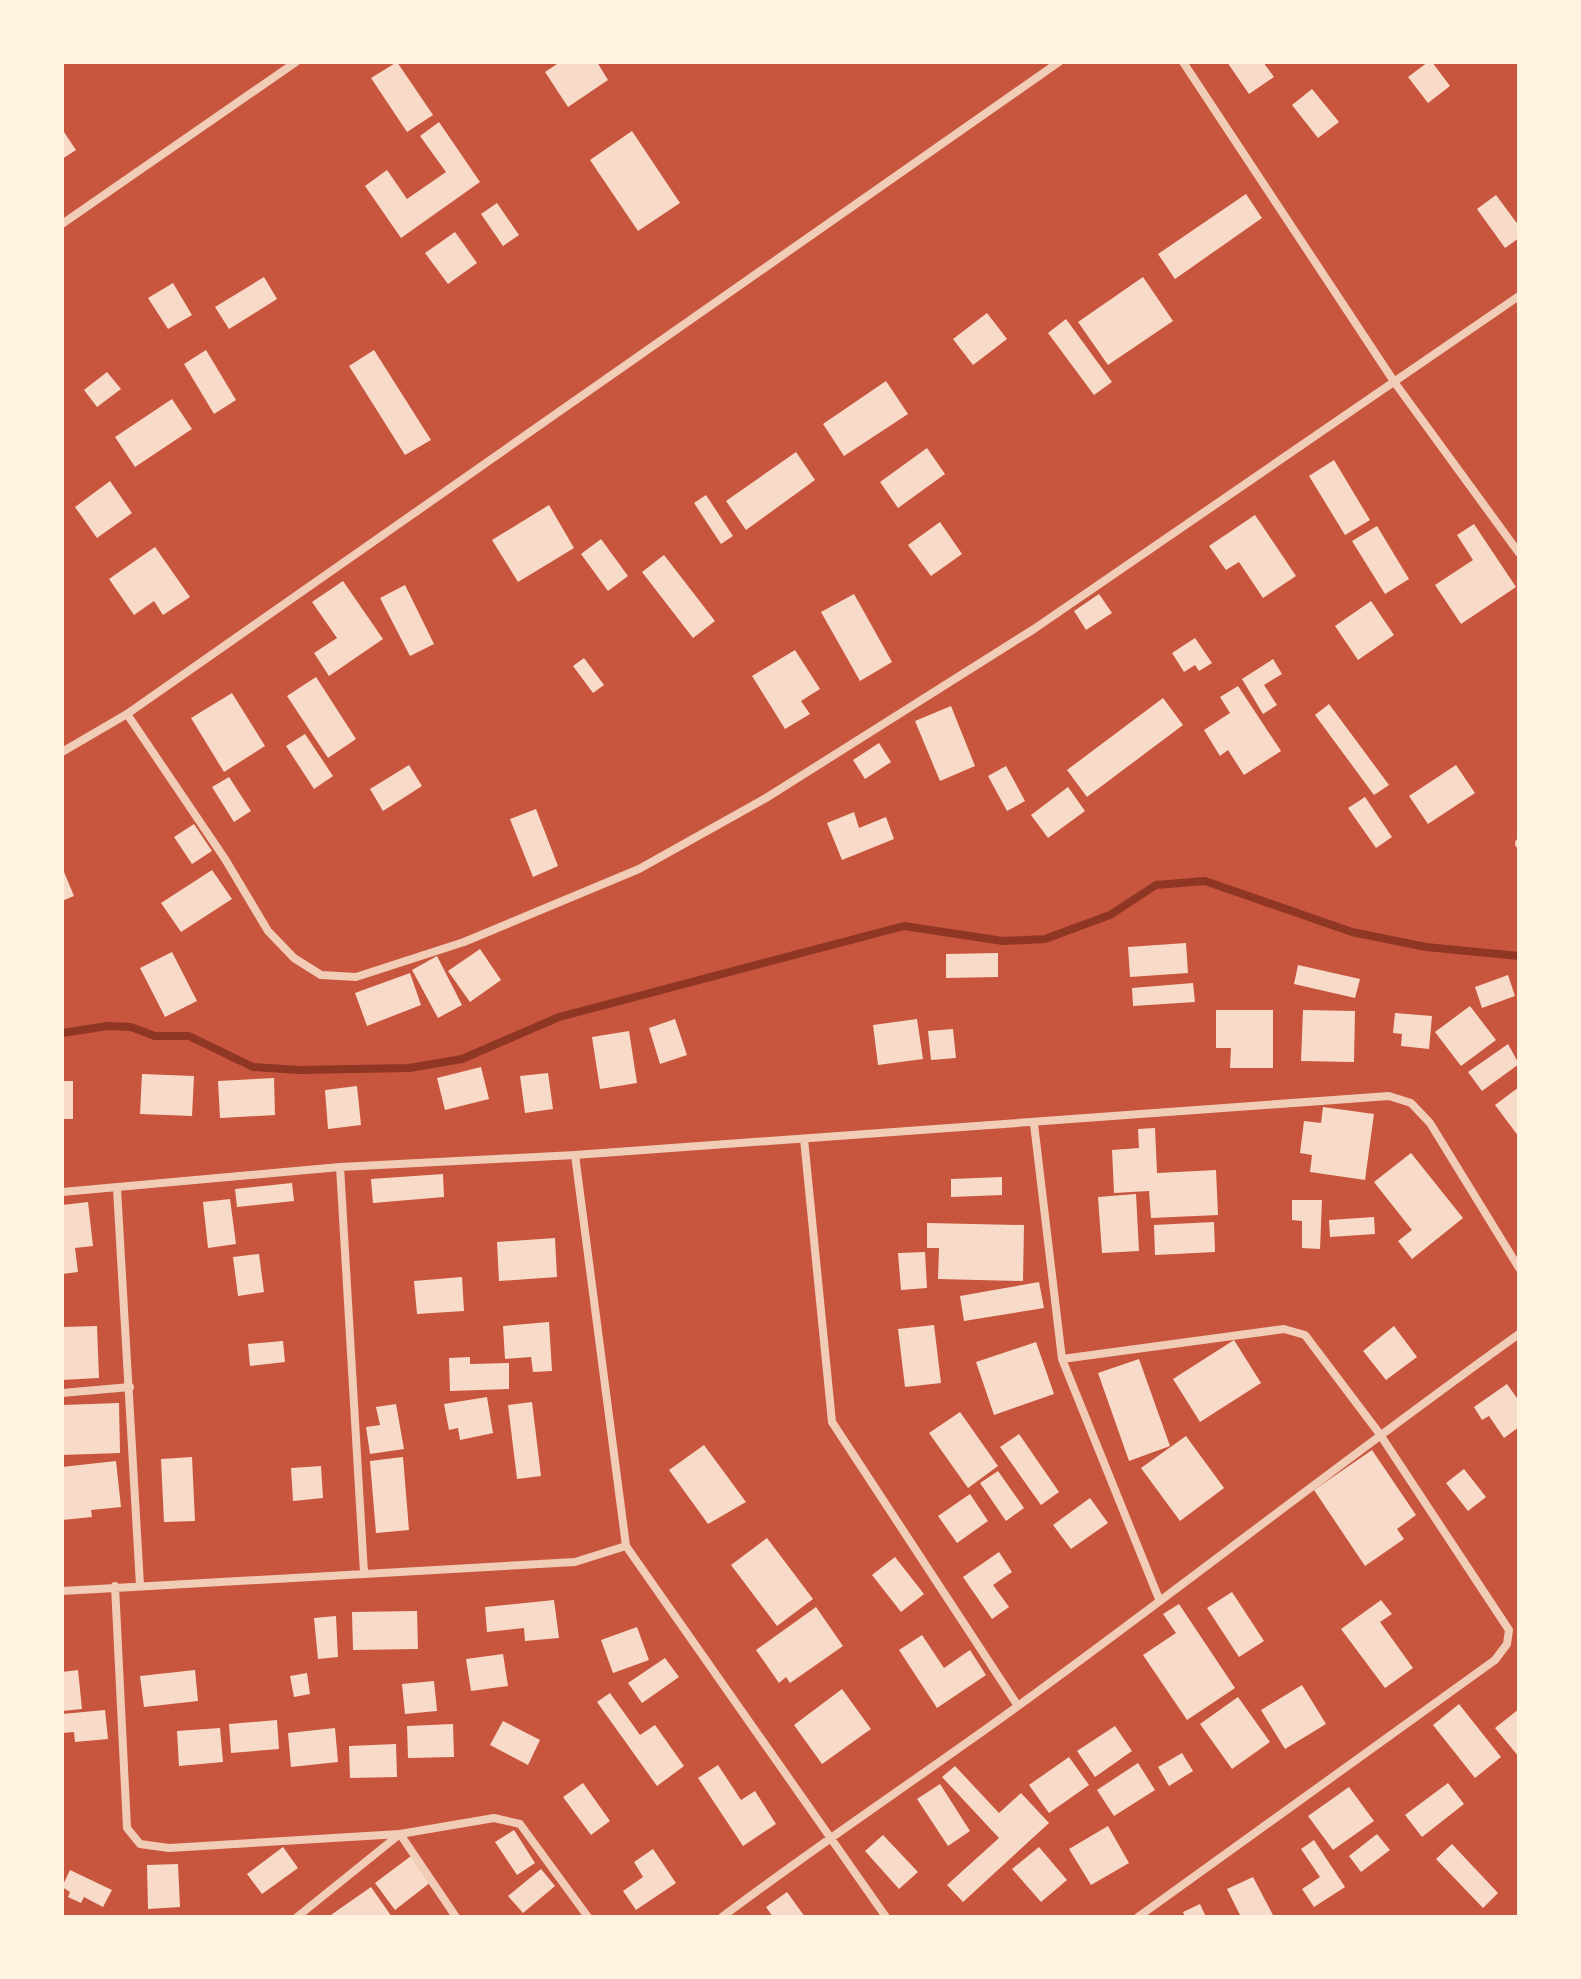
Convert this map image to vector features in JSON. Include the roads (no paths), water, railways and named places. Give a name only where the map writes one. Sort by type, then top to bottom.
[{"type":"street","points":[[62,224],[296,62]]},
{"type":"street","points":[[62,752],[127,714],[1059,62]]},
{"type":"street","points":[[1183,62],[1395,383],[1519,553]]},
{"type":"street","points":[[127,714],[225,859],[268,931],[294,958],[321,975],[356,977],[464,942],[639,869],[766,798],[1034,629],[1519,296]]},
{"type":"street","points":[[62,1192],[340,1167],[575,1155],[1034,1124],[1389,1096],[1411,1103],[1430,1123],[1519,1268]]},
{"type":"street","points":[[1034,1124],[1062,1359],[1159,1599]]},
{"type":"street","points":[[804,1139],[832,1422],[1018,1706]]},
{"type":"street","points":[[575,1155],[626,1546],[886,1917]]},
{"type":"street","points":[[340,1167],[364,1573]]},
{"type":"street","points":[[117,1189],[140,1585]]},
{"type":"street","points":[[1062,1359],[1284,1329],[1305,1335],[1379,1433],[1509,1630],[1507,1644],[1495,1660],[1138,1917]]},
{"type":"street","points":[[722,1917],[828,1837],[1018,1706],[1379,1433],[1519,1334]]},
{"type":"street","points":[[62,1393],[130,1387]]},
{"type":"street","points":[[62,1591],[575,1562],[626,1546]]},
{"type":"street","points":[[115,1586],[127,1828],[140,1844],[169,1848],[400,1834],[494,1818],[520,1824],[588,1917]]},
{"type":"street","points":[[297,1917],[400,1834]]},
{"type":"street","points":[[400,1834],[456,1917]]},
{"type":"waterway","points":[[62,1033],[108,1026],[131,1027],[155,1036],[189,1036],[253,1067],[299,1070],[409,1068],[462,1059],[559,1017],[904,926],[1003,941],[1045,939],[1110,915],[1156,885],[1205,881],[1352,932],[1426,947],[1519,956]]}]
